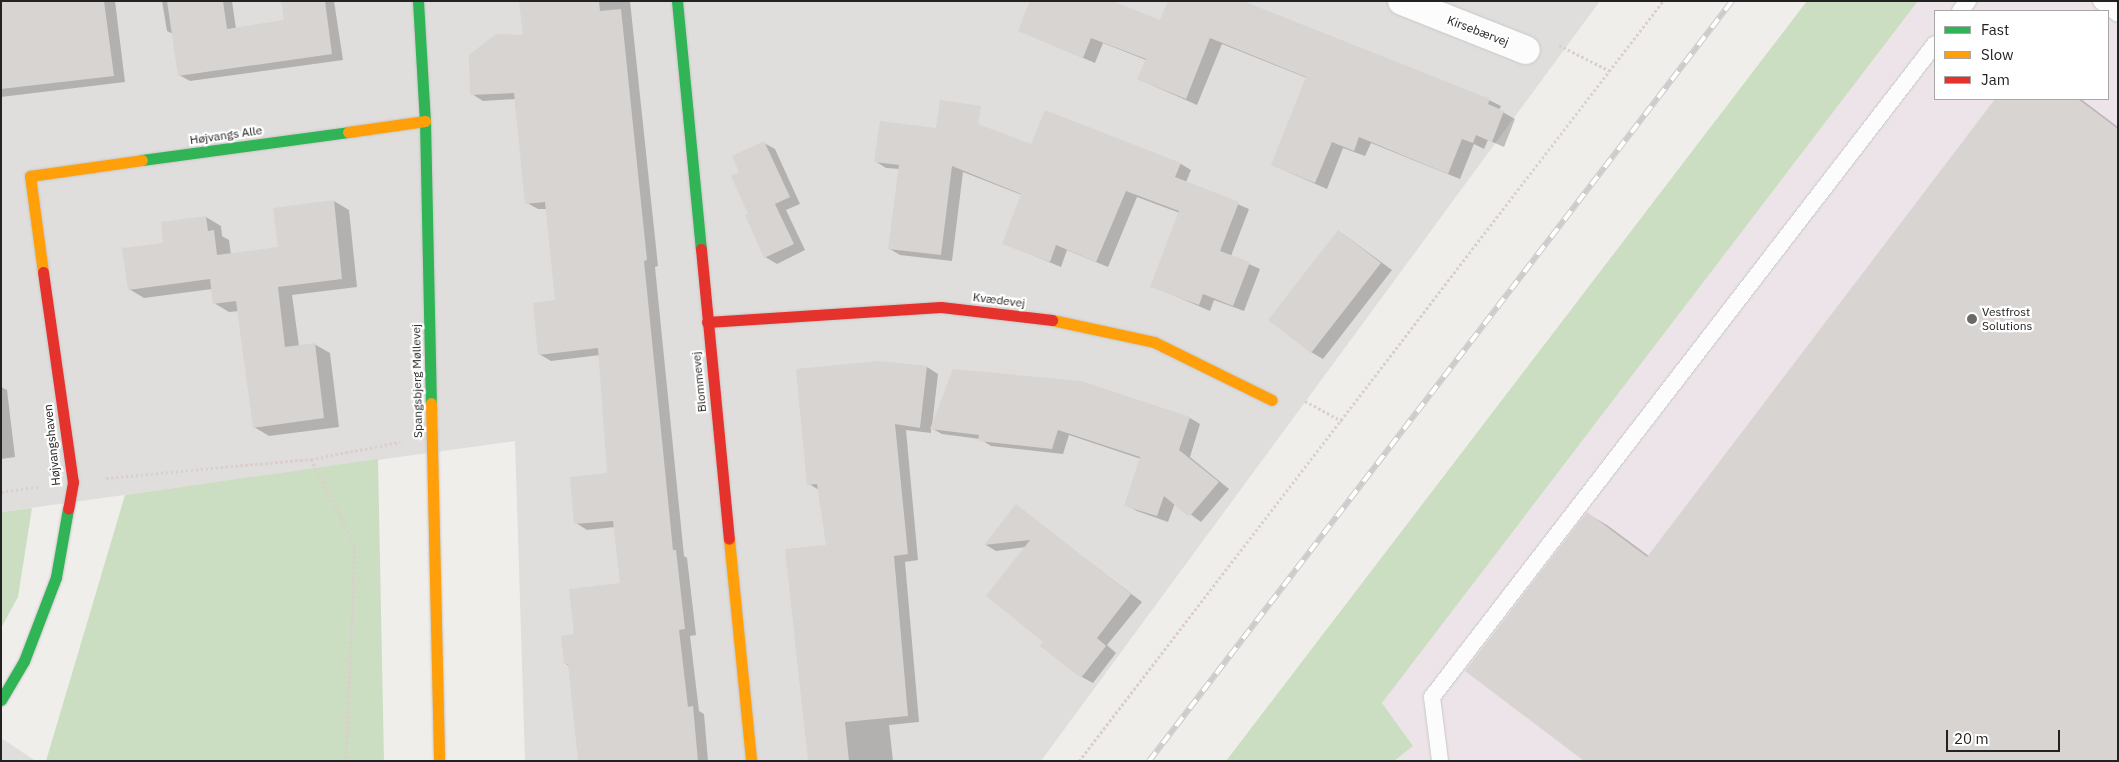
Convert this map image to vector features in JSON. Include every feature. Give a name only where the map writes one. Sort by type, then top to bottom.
[{"type":"street","name":"Spangsbjerg Møllevej","points":[[418,1],[425,121],[439,761]]},
{"type":"street","name":"Blommevej","points":[[676,1],[750,761]]},
{"type":"street","name":"Kirsebærvej","points":[[1402,1],[1526,50]]},
{"type":"street","name":"Højvangs Alle","points":[[30,176],[425,121]]},
{"type":"street","name":"Højvangshaven","points":[[1,700],[24,660],[56,577],[73,482],[30,176]]},
{"type":"street","name":"Kvædevej","points":[[707,322],[941,307],[1059,321],[1154,342],[1272,400]]},
{"type":"lane","points":[[2101,1],[2118,14]]},
{"type":"lane","points":[[1440,761],[1432,697],[1934,45]]},
{"type":"path","points":[[1079,761],[1663,1]]},
{"type":"path","points":[[1526,50],[1560,45],[1610,71]]},
{"type":"path","points":[[1272,400],[1302,399],[1342,421]]},
{"type":"path","points":[[1,492],[73,482],[311,459],[432,435]]},
{"type":"path","points":[[311,459],[355,546],[346,761]]},
{"type":"shaded area","points":[[1,1],[1600,1],[1041,761],[525,761],[515,441],[1,512]]},
{"type":"shaded area","name":"Vestfrost Solutions","points":[[1918,1],[2118,1],[2118,761],[1394,761],[1413,746],[1382,703]]},
{"type":"shaded area","points":[[1,738],[36,761],[1,761]]},
{"type":"green space","points":[[1807,1],[1918,1],[1382,703],[1413,746],[1394,761],[1226,761]]},
{"type":"green space","points":[[378,459],[384,761],[46,761],[125,495]]},
{"type":"green space","points":[[32,508],[18,597],[1,628],[1,512]]},
{"type":"building","points":[[1,1],[104,1],[114,76],[1,89]]},
{"type":"building","points":[[167,1],[223,1],[227,29],[284,20],[281,1],[325,1],[332,54],[178,76]]},
{"type":"building","points":[[519,1],[599,1],[600,11],[621,9],[647,260],[644,261],[673,550],[676,550],[685,629],[679,630],[688,707],[693,706],[698,761],[578,761],[568,664],[564,664],[561,636],[574,634],[569,589],[620,583],[613,521],[574,524],[570,477],[607,473],[598,348],[538,355],[533,303],[555,300],[545,202],[525,204],[514,93],[470,95],[469,55],[496,34],[523,35]]},
{"type":"building","points":[[1030,1],[1112,1],[1160,20],[1168,1],[1243,1],[1490,99],[1488,104],[1504,111],[1492,142],[1476,135],[1473,143],[1462,139],[1448,174],[1359,137],[1354,151],[1332,142],[1315,183],[1271,165],[1306,77],[1210,38],[1186,99],[1137,79],[1146,59],[1091,38],[1083,58],[1018,31]]},
{"type":"building","points":[[940,100],[981,106],[978,124],[1031,144],[1045,110],[1181,163],[1175,177],[1239,202],[1220,251],[1250,262],[1233,306],[1203,294],[1199,305],[1150,287],[1179,211],[1126,191],[1096,262],[1056,245],[1050,262],[1002,244],[1021,194],[952,166],[941,255],[888,249],[899,165],[874,162],[880,121],[936,128]]},
{"type":"building","name":"Vestfrost Solutions","points":[[1994,100],[2079,100],[2118,129],[2118,761],[1584,761],[1465,671],[1587,512],[1647,557]]},
{"type":"building","points":[[764,141],[790,197],[775,204],[794,244],[764,258],[745,215],[748,214],[731,176],[739,172],[732,156]]},
{"type":"building","points":[[334,200],[342,279],[278,287],[285,347],[315,343],[324,418],[253,428],[236,301],[213,304],[210,279],[128,290],[122,248],[163,243],[161,222],[206,216],[208,231],[214,230],[217,255],[278,247],[273,208]]},
{"type":"building","points":[[1338,230],[1381,263],[1311,353],[1268,320]]},
{"type":"building","points":[[878,361],[927,366],[920,428],[895,424],[908,554],[894,556],[908,716],[845,722],[849,761],[808,761],[785,549],[826,545],[817,484],[807,485],[796,369]]},
{"type":"building","points":[[953,369],[1081,381],[1190,417],[1179,450],[1219,482],[1189,517],[1164,496],[1157,516],[1124,506],[1140,457],[1058,430],[1052,449],[978,441],[979,435],[930,429]]},
{"type":"building","points":[[1016,504],[1131,594],[1097,638],[1106,646],[1081,678],[1040,646],[1043,642],[986,596],[1030,540],[984,545]]},
{"type":"railway","points":[[1149,761],[1732,1]]},
{"type":"traffic: fast","points":[[418,1],[425,121],[431,403]]},
{"type":"traffic: fast","points":[[677,1],[701,249]]},
{"type":"traffic: fast","points":[[142,160],[348,132]]},
{"type":"traffic: fast","points":[[1,700],[24,661],[56,577],[68,509]]},
{"type":"traffic: slow","points":[[348,132],[425,121]]},
{"type":"traffic: slow","points":[[43,272],[30,176],[142,160]]},
{"type":"traffic: slow","points":[[1052,320],[1154,342],[1272,400]]},
{"type":"traffic: slow","points":[[431,403],[439,761]]},
{"type":"traffic: slow","points":[[729,539],[751,761]]},
{"type":"traffic: jam","points":[[701,249],[729,539]]},
{"type":"traffic: jam","points":[[43,272],[73,482],[68,509]]},
{"type":"traffic: jam","points":[[707,322],[941,307],[1052,320]]},
{"type":"place","name":"Vestfrost Solutions","points":[[1972,319]]}]
